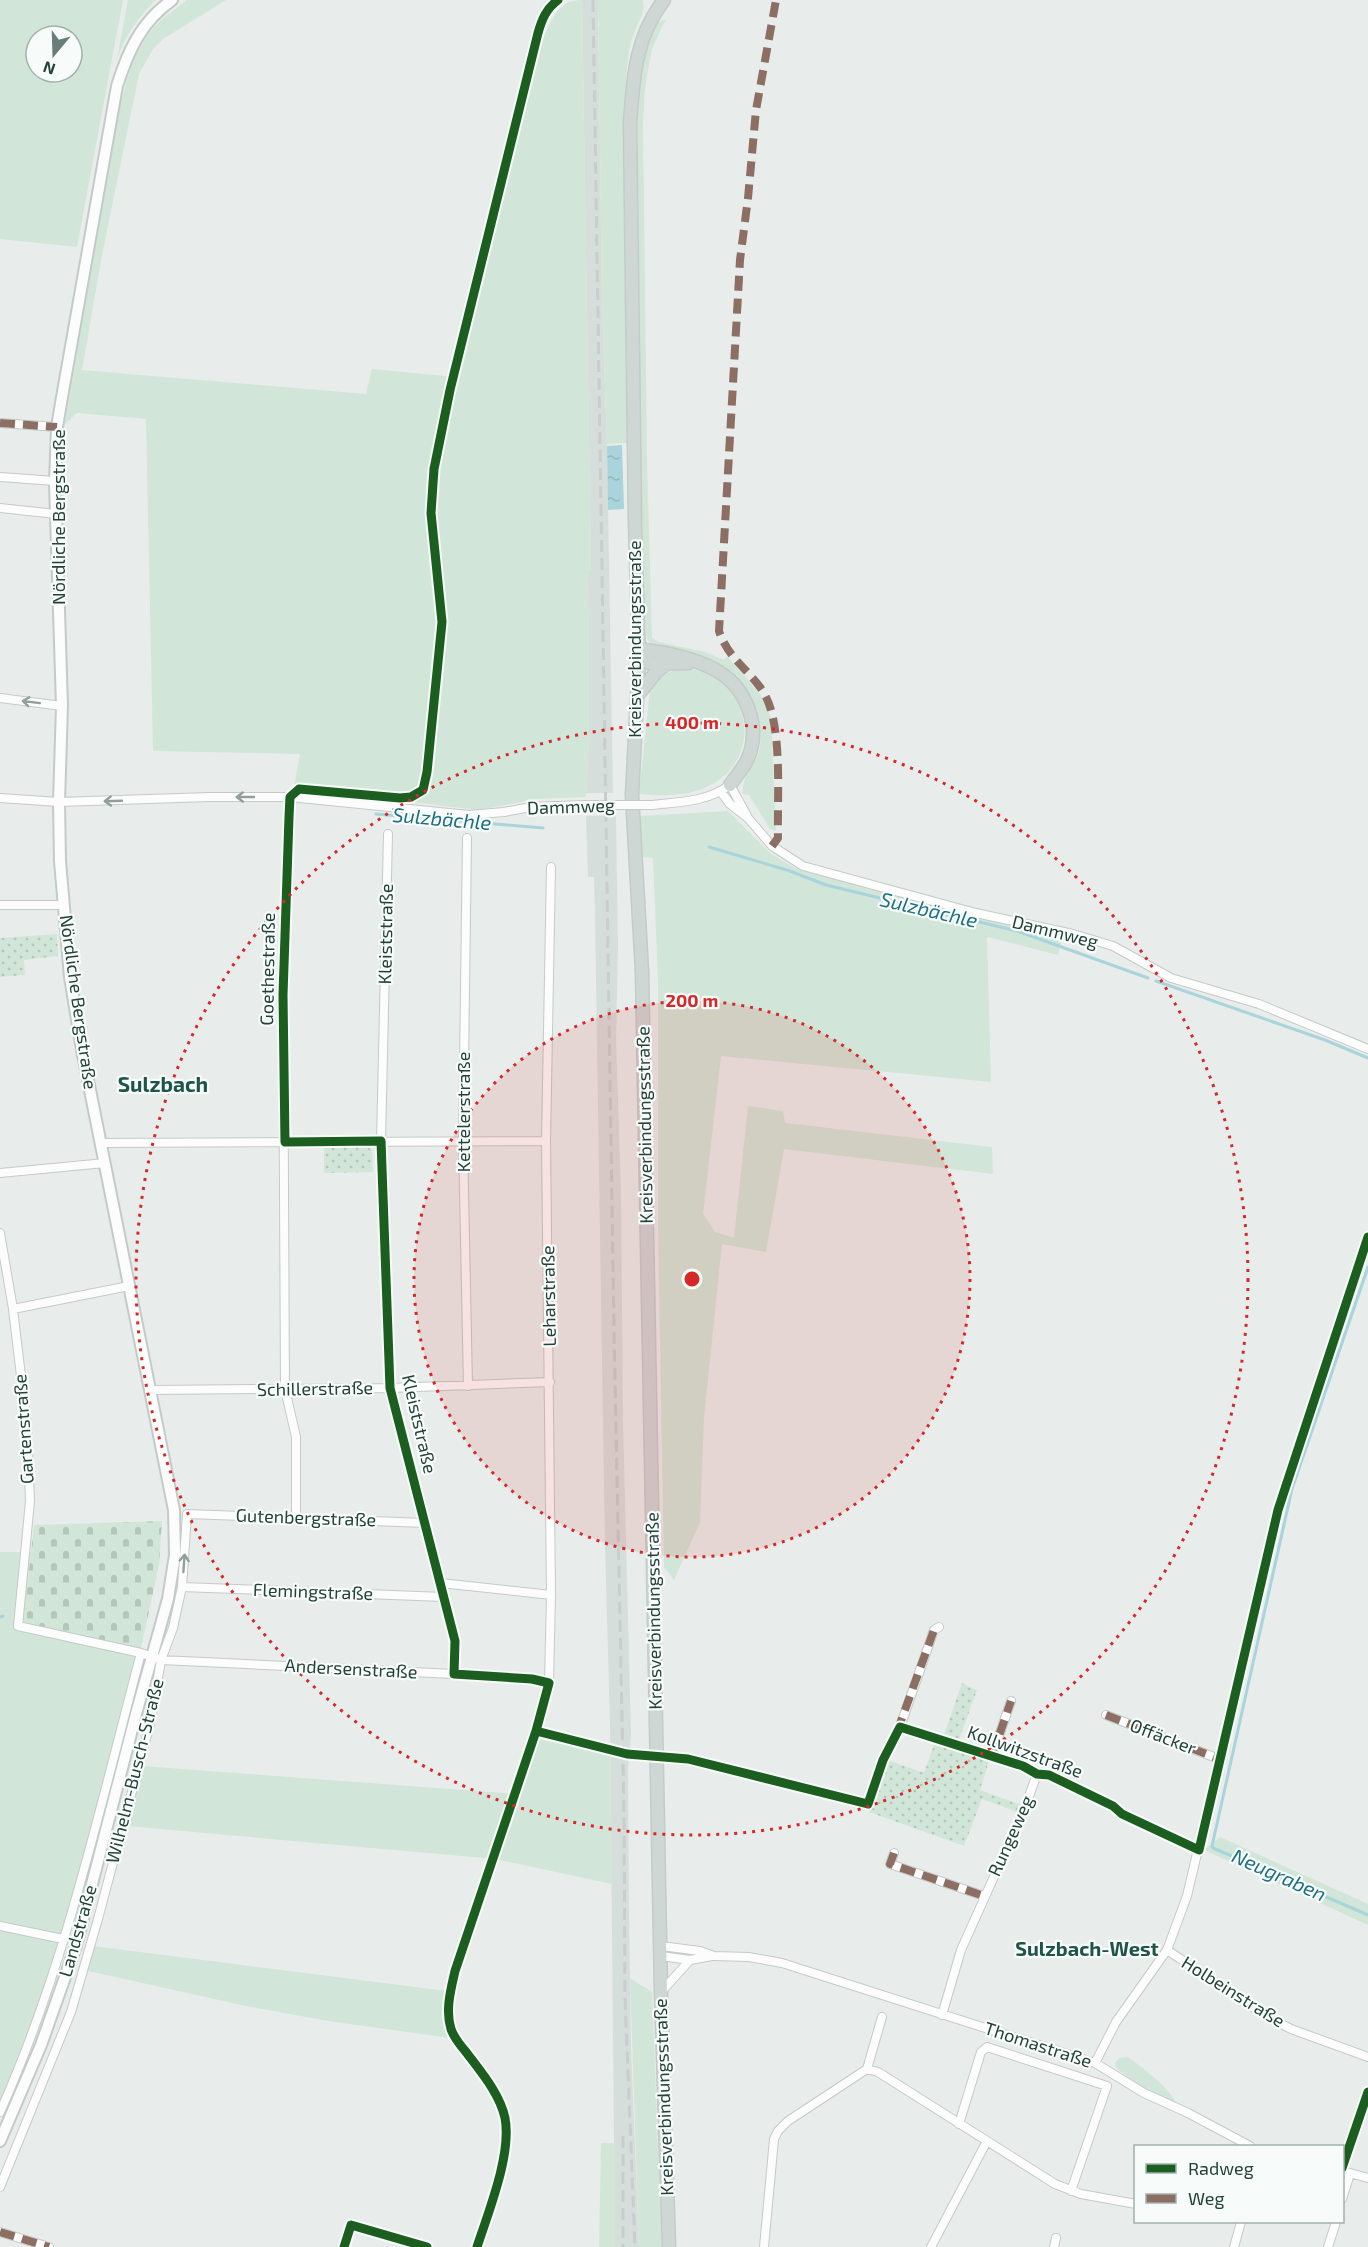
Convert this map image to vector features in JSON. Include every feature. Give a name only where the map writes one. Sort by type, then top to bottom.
[{"type":"main road","name":"Nördliche Bergstraße","points":[[136,1714],[157,1659],[175,1555],[174,1510],[75,1009],[63,905],[58,802],[62,706],[55,482],[57,427],[117,86],[126,57],[136,37],[147,21],[172,0]]},
{"type":"main road","points":[[657,2],[671,0]]},
{"type":"main road","name":"Kreisverbindungsstraße","points":[[657,2],[638,49],[633,77],[630,124],[639,654],[633,795],[642,983],[661,1993],[669,2247]]},
{"type":"main road","points":[[639,654],[659,652],[720,672],[742,695],[749,709],[752,723],[752,748],[742,770],[725,788]]},
{"type":"main road","points":[[639,654],[650,664],[694,662]]},
{"type":"main road","points":[[637,696],[656,672],[665,665]]},
{"type":"main road","name":"Landstraße","points":[[0,2141],[41,2045],[67,1974],[136,1714]]},
{"type":"street","points":[[0,423],[57,427]]},
{"type":"street","points":[[0,477],[55,482]]},
{"type":"street","points":[[0,508],[56,514]]},
{"type":"street","points":[[0,698],[62,706]]},
{"type":"street","name":"Dammweg","points":[[0,798],[58,802],[290,797],[469,815],[531,807],[652,805],[693,801],[725,788],[762,836],[782,854],[815,871],[976,913],[1073,934],[1113,946],[1172,978],[1259,1004],[1368,1049]]},
{"type":"street","name":"Goethestraße","points":[[290,797],[283,995],[285,1389],[296,1437],[296,1518]]},
{"type":"street","name":"Kleiststraße","points":[[388,834],[381,1141],[390,1388],[455,1641],[454,1674]]},
{"type":"street","name":"Kettelerstraße","points":[[467,838],[463,1141],[468,1386]]},
{"type":"street","name":"Leharstraße","points":[[539,1724],[549,1683],[551,1595],[546,1141],[551,867]]},
{"type":"street","points":[[0,905],[63,905]]},
{"type":"street","points":[[101,1143],[546,1141]]},
{"type":"street","points":[[0,1173],[105,1163]]},
{"type":"street","name":"Gartenstraße","points":[[0,1233],[13,1309],[27,1426],[30,1501],[18,1626]]},
{"type":"street","points":[[1095,2063],[1116,2022],[1167,1950],[1187,1896],[1278,1510],[1368,1238]]},
{"type":"street","points":[[13,1309],[129,1286]]},
{"type":"street","name":"Schillerstraße","points":[[151,1390],[390,1388],[550,1382]]},
{"type":"street","name":"Gutenbergstraße","points":[[187,1514],[425,1523]]},
{"type":"street","name":"Wilhelm-Busch-Straße","points":[[0,2187],[70,2012],[83,1973],[151,1720],[157,1659],[173,1628],[182,1587],[187,1514]]},
{"type":"street","points":[[441,1583],[551,1595]]},
{"type":"street","name":"Flemingstraße","points":[[182,1587],[444,1597]]},
{"type":"street","name":"Andersenstraße","points":[[18,1626],[141,1653],[157,1659],[454,1674],[532,1679],[549,1683]]},
{"type":"street","points":[[883,1760],[900,1727],[934,1630],[939,1627]]},
{"type":"street","points":[[0,2112],[38,2017],[63,1939],[141,1653]]},
{"type":"street","name":"Kollwitzstraße","points":[[992,1756],[1011,1701]]},
{"type":"street","name":"Offäcker","points":[[1106,1715],[1219,1759]]},
{"type":"street","name":"Kollwitzstraße","points":[[900,1727],[1023,1766],[1037,1774],[1050,1775],[1113,1806],[1122,1814],[1199,1850]]},
{"type":"street","name":"Rungeweg","points":[[942,2014],[961,1950],[1008,1846],[1037,1774]]},
{"type":"street","name":"Rungeweg","points":[[894,1853],[890,1864],[984,1896]]},
{"type":"street","points":[[0,1926],[63,1939]]},
{"type":"street","name":"Holbeinstraße","points":[[1167,1950],[1266,2016],[1291,2029],[1368,2057]]},
{"type":"street","points":[[661,1951],[700,1951],[714,1956]]},
{"type":"street","points":[[661,1951],[690,1960],[714,1956]]},
{"type":"street","name":"Thomastraße","points":[[714,1956],[749,1957],[782,1963],[1095,2063],[1144,2093],[1188,2112],[1248,2145]]},
{"type":"street","points":[[661,1993],[690,1960]]},
{"type":"street","points":[[764,2247],[774,2139],[778,2131],[788,2121],[867,2069],[882,2017]]},
{"type":"street","points":[[959,2124],[981,2052],[987,2047],[1107,2086],[1071,2190]]},
{"type":"street","points":[[867,2069],[878,2072],[1055,2184],[1071,2190],[1134,2204]]},
{"type":"street","points":[[931,2247],[987,2141]]},
{"type":"street","points":[[1346,2172],[1368,2178]]},
{"type":"street","points":[[477,2247],[493,2197]]},
{"type":"street","points":[[1234,2247],[1239,2223]]},
{"type":"street","points":[[1328,2247],[1336,2223]]},
{"type":"street","points":[[344,2247],[351,2225],[427,2247]]},
{"type":"street","points":[[0,2232],[49,2247]]},
{"type":"street","points":[[1054,2247],[1056,2238]]},
{"type":"shaded area","points":[[582,0],[598,0],[613,793],[586,793],[589,743],[588,570],[591,569]]},
{"type":"shaded area","points":[[616,815],[618,947],[616,1040],[631,1735],[628,1767],[631,2045],[639,2247],[615,2247],[610,1724],[595,915],[594,877],[588,877],[586,816]]},
{"type":"green space","points":[[0,0],[123,0],[77,247],[0,239]]},
{"type":"green space","points":[[128,0],[156,0],[133,27],[117,59]]},
{"type":"green space","points":[[187,0],[226,0],[163,39],[153,49],[139,74],[102,255],[82,370],[366,394],[372,369],[457,377],[544,36],[562,6],[582,0],[591,569],[588,570],[589,743],[586,797],[537,799],[478,810],[294,788],[300,754],[153,751],[146,419],[77,413],[65,424],[115,123],[129,73],[136,54],[149,33],[162,19]]},
{"type":"green space","points":[[598,0],[643,0],[644,4],[630,45],[626,88],[627,443],[607,444],[602,298]]},
{"type":"green space","points":[[666,19],[652,49],[645,87],[643,121],[647,459],[652,638],[659,642],[705,652],[724,660],[727,656],[761,695],[771,718],[776,831],[770,829],[749,795],[743,794],[746,776],[760,747],[761,733],[754,706],[748,694],[718,664],[699,656],[659,648],[647,639],[640,460],[637,122],[644,57],[659,22]]},
{"type":"green space","points":[[685,668],[706,673],[722,683],[735,698],[742,714],[744,733],[741,751],[732,768],[707,787],[679,794],[639,794],[650,689],[665,675]]},
{"type":"green space","points":[[728,811],[771,854],[795,868],[922,903],[1063,935],[1058,955],[987,937],[991,1082],[721,1056],[703,1214],[715,1232],[734,1238],[748,1106],[783,1111],[785,1123],[992,1147],[993,1174],[784,1149],[766,1252],[722,1244],[704,1417],[700,1522],[674,1580],[664,1567],[658,1229],[658,982],[653,858],[639,857],[639,816]]},
{"type":"green space","points":[[57,934],[58,956],[24,960],[25,975],[0,977],[0,938]]},
{"type":"green space","points":[[368,1147],[372,1150],[373,1172],[324,1173],[324,1148]]},
{"type":"green space","points":[[162,1521],[159,1565],[141,1648],[23,1624],[34,1525]]},
{"type":"green space","points":[[0,1552],[31,1552],[23,1624],[141,1648],[66,1944],[23,2059],[0,2110]]},
{"type":"green space","points":[[962,1683],[977,1690],[959,1740],[944,1735]]},
{"type":"green space","points":[[535,1738],[610,1755],[612,1884],[495,1859],[127,1826],[143,1766],[515,1794]]},
{"type":"green space","points":[[935,1742],[989,1761],[980,1790],[1019,1804],[1017,1812],[982,1799],[964,1846],[869,1812],[888,1760],[924,1773]]},
{"type":"green space","points":[[1220,1837],[1368,1904],[1368,1925],[1204,1850]]},
{"type":"green space","points":[[93,1946],[447,1991],[446,2022],[450,2038],[328,2021],[241,2005],[88,1971]]},
{"type":"green space","points":[[630,1978],[652,1992],[662,2247],[639,2247]]},
{"type":"green space","points":[[1128,2057],[1162,2085],[1178,2105],[1142,2087],[1117,2069],[1115,2063],[1119,2058]]},
{"type":"green space","points":[[601,2143],[615,2143],[615,2247],[599,2247]]},
{"type":"water","points":[[622,445],[624,509],[608,510],[607,446]]},
{"type":"waterway","name":"Sulzbächle","points":[[376,814],[543,828]]},
{"type":"waterway","name":"Sulzbächle","points":[[709,847],[790,871],[826,885],[1017,931],[1148,978]]},
{"type":"waterway","name":"Sulzbächle","points":[[1156,981],[1325,1040],[1368,1058]]},
{"type":"waterway","name":"Neugraben","points":[[1368,1267],[1292,1489],[1212,1846],[1368,1915]]},
{"type":"railway","points":[[593,0],[624,1815],[625,1998],[635,2247]]},
{"type":"railway","points":[[623,2136],[623,2247]]},
{"type":"marked path","points":[[772,846],[778,838],[778,784],[777,744],[771,709],[759,686],[728,650],[719,631],[740,260],[756,110],[776,0]]},
{"type":"marked path","points":[[0,423],[57,427]]},
{"type":"marked path","points":[[897,1732],[934,1630],[939,1627]]},
{"type":"marked path","points":[[992,1756],[1011,1701]]},
{"type":"marked path","points":[[1106,1715],[1219,1759]]},
{"type":"marked path","points":[[894,1853],[890,1864],[984,1896]]},
{"type":"marked path","points":[[0,2232],[49,2247]]},
{"type":"cycle path","points":[[477,2247],[502,2166],[505,2149],[505,2118],[503,2109],[484,2075],[452,2032],[449,2022],[449,2000],[455,1971],[536,1731],[549,1683],[532,1679],[454,1674],[455,1641],[390,1388],[381,1141],[285,1142],[283,995],[289,817],[290,797],[299,789],[400,798],[411,797],[423,790],[427,772],[442,622],[431,513],[434,469],[450,390],[538,33],[545,15],[558,0]]},
{"type":"cycle path","points":[[536,1731],[627,1754],[688,1759],[868,1804],[883,1760],[900,1727],[1023,1766],[1037,1774],[1049,1775],[1113,1806],[1122,1814],[1199,1850],[1278,1510],[1368,1237]]},
{"type":"cycle path","points":[[1344,2162],[1368,2092]]},
{"type":"cycle path","points":[[344,2247],[351,2225],[427,2247]]},
{"type":"district","name":"Sulzbach","points":[[163,1085]]},
{"type":"district","name":"Sulzbach-West","points":[[1087,1949]]}]
